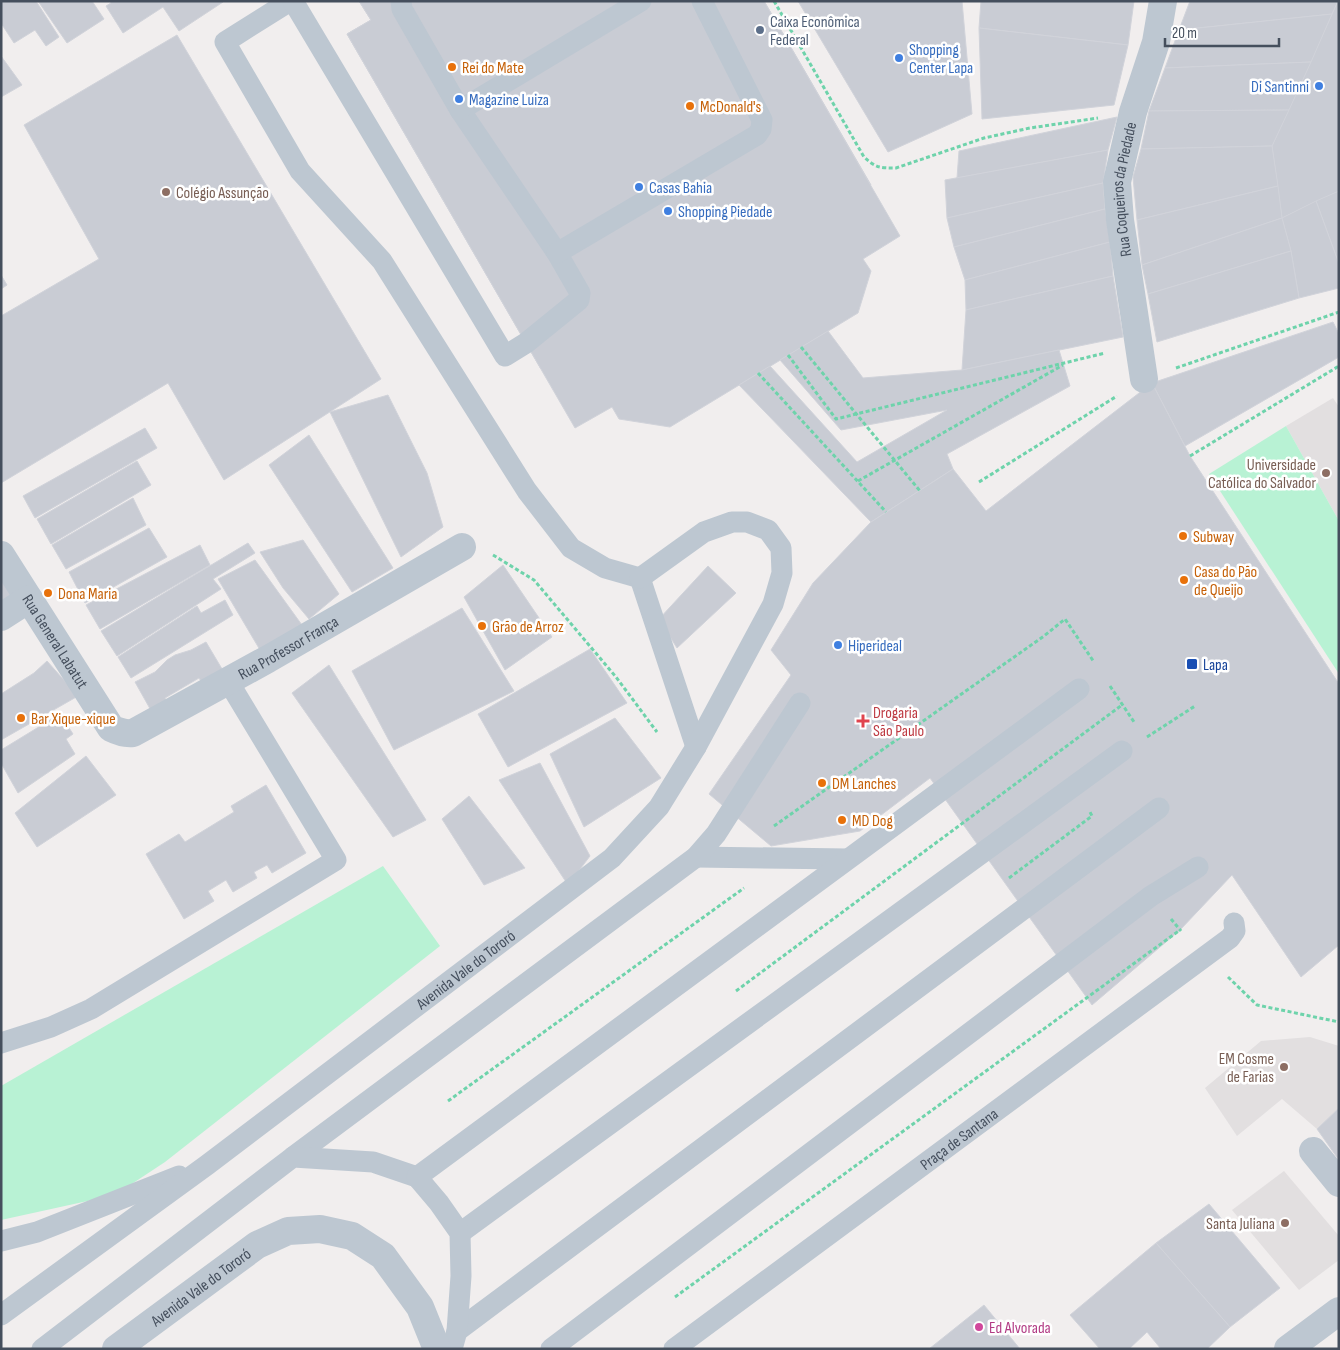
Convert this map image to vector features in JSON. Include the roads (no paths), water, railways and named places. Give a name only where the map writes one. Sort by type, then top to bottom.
[{"type":"street","name":"Rua Coqueiros da Piedade","points":[[1144,379],[1120,220],[1117,182],[1133,112],[1156,42],[1163,1]]},
{"type":"street","name":"Rua Professor França","points":[[111,728],[119,733],[133,733],[462,547]]},
{"type":"street","name":"Rua General Labatut","points":[[1,555],[111,728]]},
{"type":"street","points":[[1,616],[29,599]]},
{"type":"street","points":[[1313,1152],[1339,1183]]},
{"type":"street","name":"Avenida Vale do Tororó","points":[[116,1349],[257,1245],[288,1231],[320,1229],[352,1236],[383,1256],[449,1343]]},
{"type":"street","points":[[1288,1349],[1339,1311]]},
{"type":"lane","points":[[401,1],[402,9],[460,110],[557,253],[580,294],[578,300],[526,344],[505,356],[291,1],[225,42],[300,171],[382,261],[527,491],[571,548],[605,568],[640,578],[696,747]]},
{"type":"lane","points":[[460,110],[641,1]]},
{"type":"lane","points":[[557,253],[757,135],[761,129],[762,120],[702,1]]},
{"type":"lane","name":"Avenida Vale do Tororó","points":[[1,1315],[207,1165],[612,858],[659,807],[696,747],[772,604],[782,573],[781,548],[768,530],[748,522],[732,522],[704,532],[640,578]]},
{"type":"lane","points":[[1,1043],[51,1027],[90,1009],[336,860],[228,681]]},
{"type":"lane","points":[[417,1177],[1079,689]]},
{"type":"lane","points":[[42,1349],[293,1157],[696,857],[716,834],[800,703]]},
{"type":"lane","points":[[460,1233],[1122,752]]},
{"type":"lane","points":[[449,1343],[1159,808]]},
{"type":"lane","points":[[696,857],[847,859]]},
{"type":"lane","points":[[551,1349],[1151,896],[1198,867]]},
{"type":"lane","name":"Praça de Santana","points":[[674,1349],[1230,938],[1235,931],[1234,923]]},
{"type":"lane","points":[[293,1157],[373,1162],[417,1177],[440,1203],[460,1233],[461,1276],[449,1343]]},
{"type":"lane","name":"Avenida Vale do Tororó","points":[[1,1242],[37,1232],[207,1165]]},
{"type":"place","name":"Caixa Econômica Federal","points":[[760,30]]},
{"type":"place","name":"Shopping Center Lapa","points":[[899,58]]},
{"type":"place","name":"Rei do Mate","points":[[452,67]]},
{"type":"place","name":"Di Santinni","points":[[1319,86]]},
{"type":"place","name":"Magazine Luiza","points":[[459,99]]},
{"type":"place","name":"McDonald's","points":[[690,106]]},
{"type":"place","name":"Casas Bahia","points":[[639,187]]},
{"type":"place","name":"Colégio Assunção","points":[[166,192]]},
{"type":"place","name":"Shopping Piedade","points":[[668,211]]},
{"type":"place","name":"Universidade Católica do Salvador","points":[[1326,473]]},
{"type":"place","name":"Subway","points":[[1183,536]]},
{"type":"place","name":"Casa do Pão de Queijo","points":[[1184,580]]},
{"type":"place","name":"Dona Maria","points":[[48,593]]},
{"type":"place","name":"Grão de Arroz","points":[[482,626]]},
{"type":"place","name":"Hiperideal","points":[[838,645]]},
{"type":"place","name":"Lapa","points":[[1192,664]]},
{"type":"place","name":"Bar Xique-xique","points":[[21,718]]},
{"type":"place","name":"Drogaria São Paulo","points":[[863,721]]},
{"type":"place","name":"DM Lanches","points":[[822,783]]},
{"type":"place","name":"MD Dog","points":[[842,820]]},
{"type":"place","name":"EM Cosme de Farias","points":[[1284,1067]]},
{"type":"place","name":"Santa Juliana","points":[[1285,1223]]},
{"type":"place","name":"Ed Alvorada","points":[[979,1327]]}]
